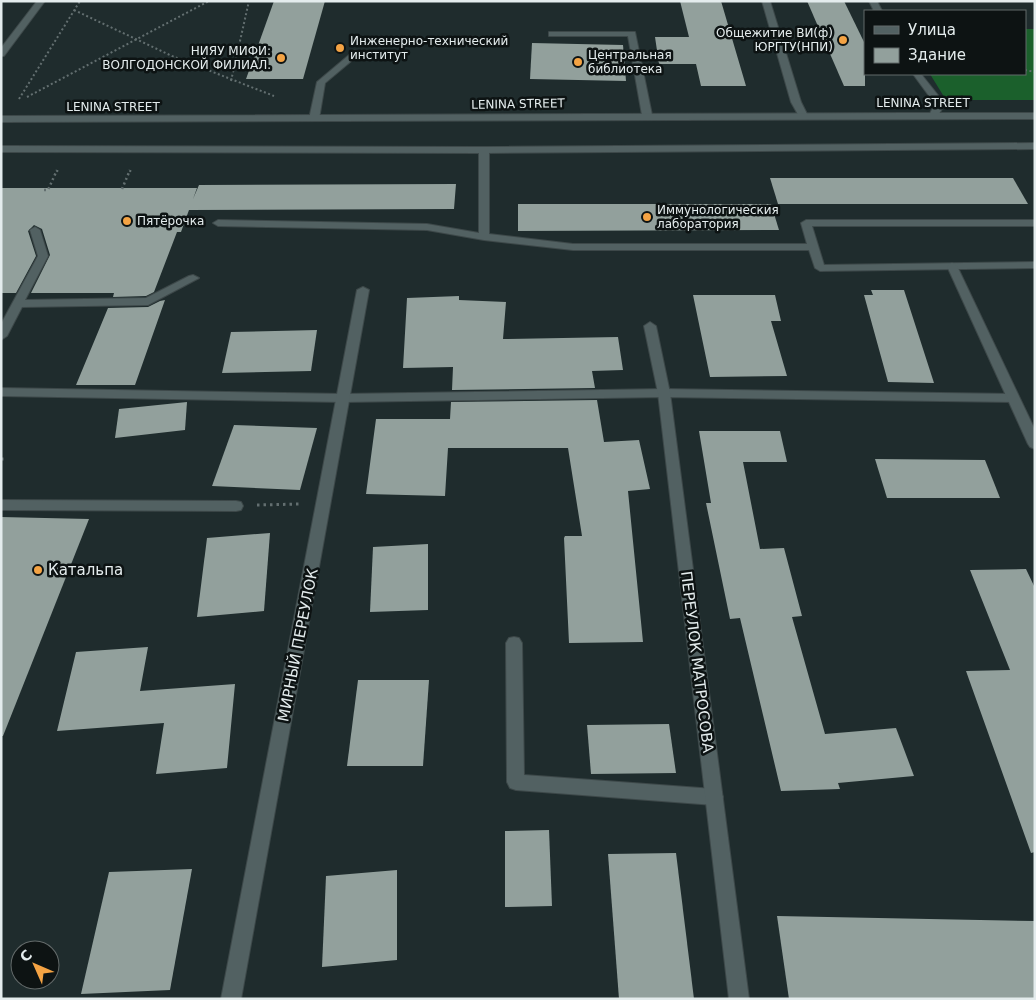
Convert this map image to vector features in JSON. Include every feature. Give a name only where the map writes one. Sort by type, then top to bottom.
[{"type":"street","points":[[1,54],[41,1]]},
{"type":"street","points":[[766,1],[796,102],[803,116]]},
{"type":"street","points":[[552,34],[632,34],[647,115]]},
{"type":"street","points":[[314,119],[321,82],[358,52]]},
{"type":"street","points":[[918,75],[940,104],[934,115]]},
{"type":"street","name":"LENINA STREET","points":[[1,120],[647,115],[1035,116]]},
{"type":"street","points":[[1,149],[484,150],[1035,146]]},
{"type":"street","points":[[484,150],[484,237]]},
{"type":"street","points":[[218,223],[427,227],[484,237],[573,247],[815,247]]},
{"type":"street","points":[[1035,223],[806,223],[820,268],[1035,265]]},
{"type":"street","points":[[1,336],[42,256],[35,230]]},
{"type":"street","points":[[952,266],[1035,444]]},
{"type":"street","points":[[18,304],[148,301],[193,278]]},
{"type":"street","name":"МИРНЫЙ ПЕРЕУЛОК","points":[[231,999],[363,290]]},
{"type":"street","name":"ПЕРЕУЛОК МАТРОСОВА","points":[[650,326],[664,393],[739,999]]},
{"type":"street","points":[[1,392],[344,398],[664,393],[1014,398]]},
{"type":"street","points":[[1,505],[236,506]]},
{"type":"street","points":[[514,643],[516,782],[714,798]]},
{"type":"path","points":[[80,1],[17,102],[209,1]]},
{"type":"path","points":[[231,81],[249,1]]},
{"type":"path","points":[[74,10],[136,40],[231,81],[282,99]]},
{"type":"path","points":[[44,190],[48,190],[60,167]]},
{"type":"path","points":[[122,189],[132,167]]},
{"type":"path","points":[[236,506],[324,503]]},
{"type":"green space","points":[[1026,29],[1035,29],[1035,100],[946,100],[931,75],[1026,75]]},
{"type":"building","name":"НИЯУ МИФИ: ВОЛГОДОНСКОЙ ФИЛИАЛ.","points":[[274,1],[325,1],[303,79],[246,79]]},
{"type":"building","points":[[680,1],[721,1],[746,86],[701,86],[696,64],[659,64],[655,37],[689,37]]},
{"type":"building","name":"Общежитие ВИ(ф) ЮРГТУ(НПИ)","points":[[807,1],[844,1],[864,42],[865,86],[844,86]]},
{"type":"building","name":"Центральная библиотека","points":[[532,43],[623,45],[626,81],[530,79]]},
{"type":"building","points":[[770,178],[1013,178],[1028,204],[778,204]]},
{"type":"building","points":[[456,184],[454,209],[189,210],[181,232],[177,232],[154,292],[146,296],[113,297],[114,293],[31,293],[50,255],[42,229],[34,225],[28,231],[36,256],[16,293],[1,293],[1,188],[197,188],[193,199],[199,185]]},
{"type":"building","name":"Иммунологическия лаборатория","points":[[518,204],[771,204],[779,230],[518,231]]},
{"type":"building","points":[[871,290],[904,290],[934,383],[888,382],[864,295],[873,295]]},
{"type":"building","points":[[693,295],[775,295],[781,321],[771,321],[787,376],[710,377]]},
{"type":"building","points":[[459,296],[459,300],[506,302],[503,339],[618,337],[623,370],[592,371],[595,388],[452,390],[453,367],[403,368],[407,298]]},
{"type":"building","points":[[165,300],[135,385],[76,385],[108,308],[148,307]]},
{"type":"building","points":[[317,330],[311,371],[222,373],[231,332]]},
{"type":"building","points":[[597,400],[604,442],[639,440],[650,489],[628,491],[643,642],[569,643],[564,538],[565,536],[582,536],[568,448],[448,448],[445,496],[366,494],[376,419],[450,419],[451,402]]},
{"type":"building","points":[[187,402],[185,430],[115,438],[119,409]]},
{"type":"building","points":[[234,425],[317,428],[300,490],[212,486]]},
{"type":"building","points":[[699,431],[780,431],[787,462],[743,462],[760,549],[784,548],[802,616],[792,617],[825,734],[896,728],[914,776],[838,783],[840,789],[781,791],[740,618],[730,619],[706,503],[711,503]]},
{"type":"building","points":[[875,459],[985,460],[1000,498],[887,498]]},
{"type":"building","name":"Катальпа","points":[[1,517],[89,519],[3,736],[1,736]]},
{"type":"building","points":[[270,533],[264,611],[197,617],[207,538]]},
{"type":"building","points":[[428,544],[428,610],[370,612],[373,547]]},
{"type":"building","points":[[1026,569],[1035,588],[1035,852],[1031,853],[966,671],[1010,670],[970,570]]},
{"type":"building","points":[[148,647],[140,691],[235,684],[227,768],[156,774],[164,723],[57,731],[76,652]]},
{"type":"building","points":[[358,680],[429,680],[423,766],[347,766]]},
{"type":"building","points":[[669,724],[676,773],[591,774],[587,725]]},
{"type":"building","points":[[549,830],[552,906],[505,907],[505,831]]},
{"type":"building","points":[[676,853],[694,999],[619,999],[608,854]]},
{"type":"building","points":[[192,869],[170,990],[81,994],[109,872]]},
{"type":"building","points":[[397,870],[397,960],[322,967],[326,876]]},
{"type":"building","points":[[777,916],[1035,921],[1035,999],[789,999]]},
{"type":"place","name":"Общежитие ВИ(ф) ЮРГТУ(НПИ)","points":[[843,40]]},
{"type":"place","name":"Инженерно-технический институт","points":[[340,48]]},
{"type":"place","name":"НИЯУ МИФИ: ВОЛГОДОНСКОЙ ФИЛИАЛ.","points":[[281,58]]},
{"type":"place","name":"Центральная библиотека","points":[[578,62]]},
{"type":"place","name":"Иммунологическия лаборатория","points":[[647,217]]},
{"type":"place","name":"Пятёрочка","points":[[127,221]]},
{"type":"place","name":"Катальпа","points":[[38,570]]}]
